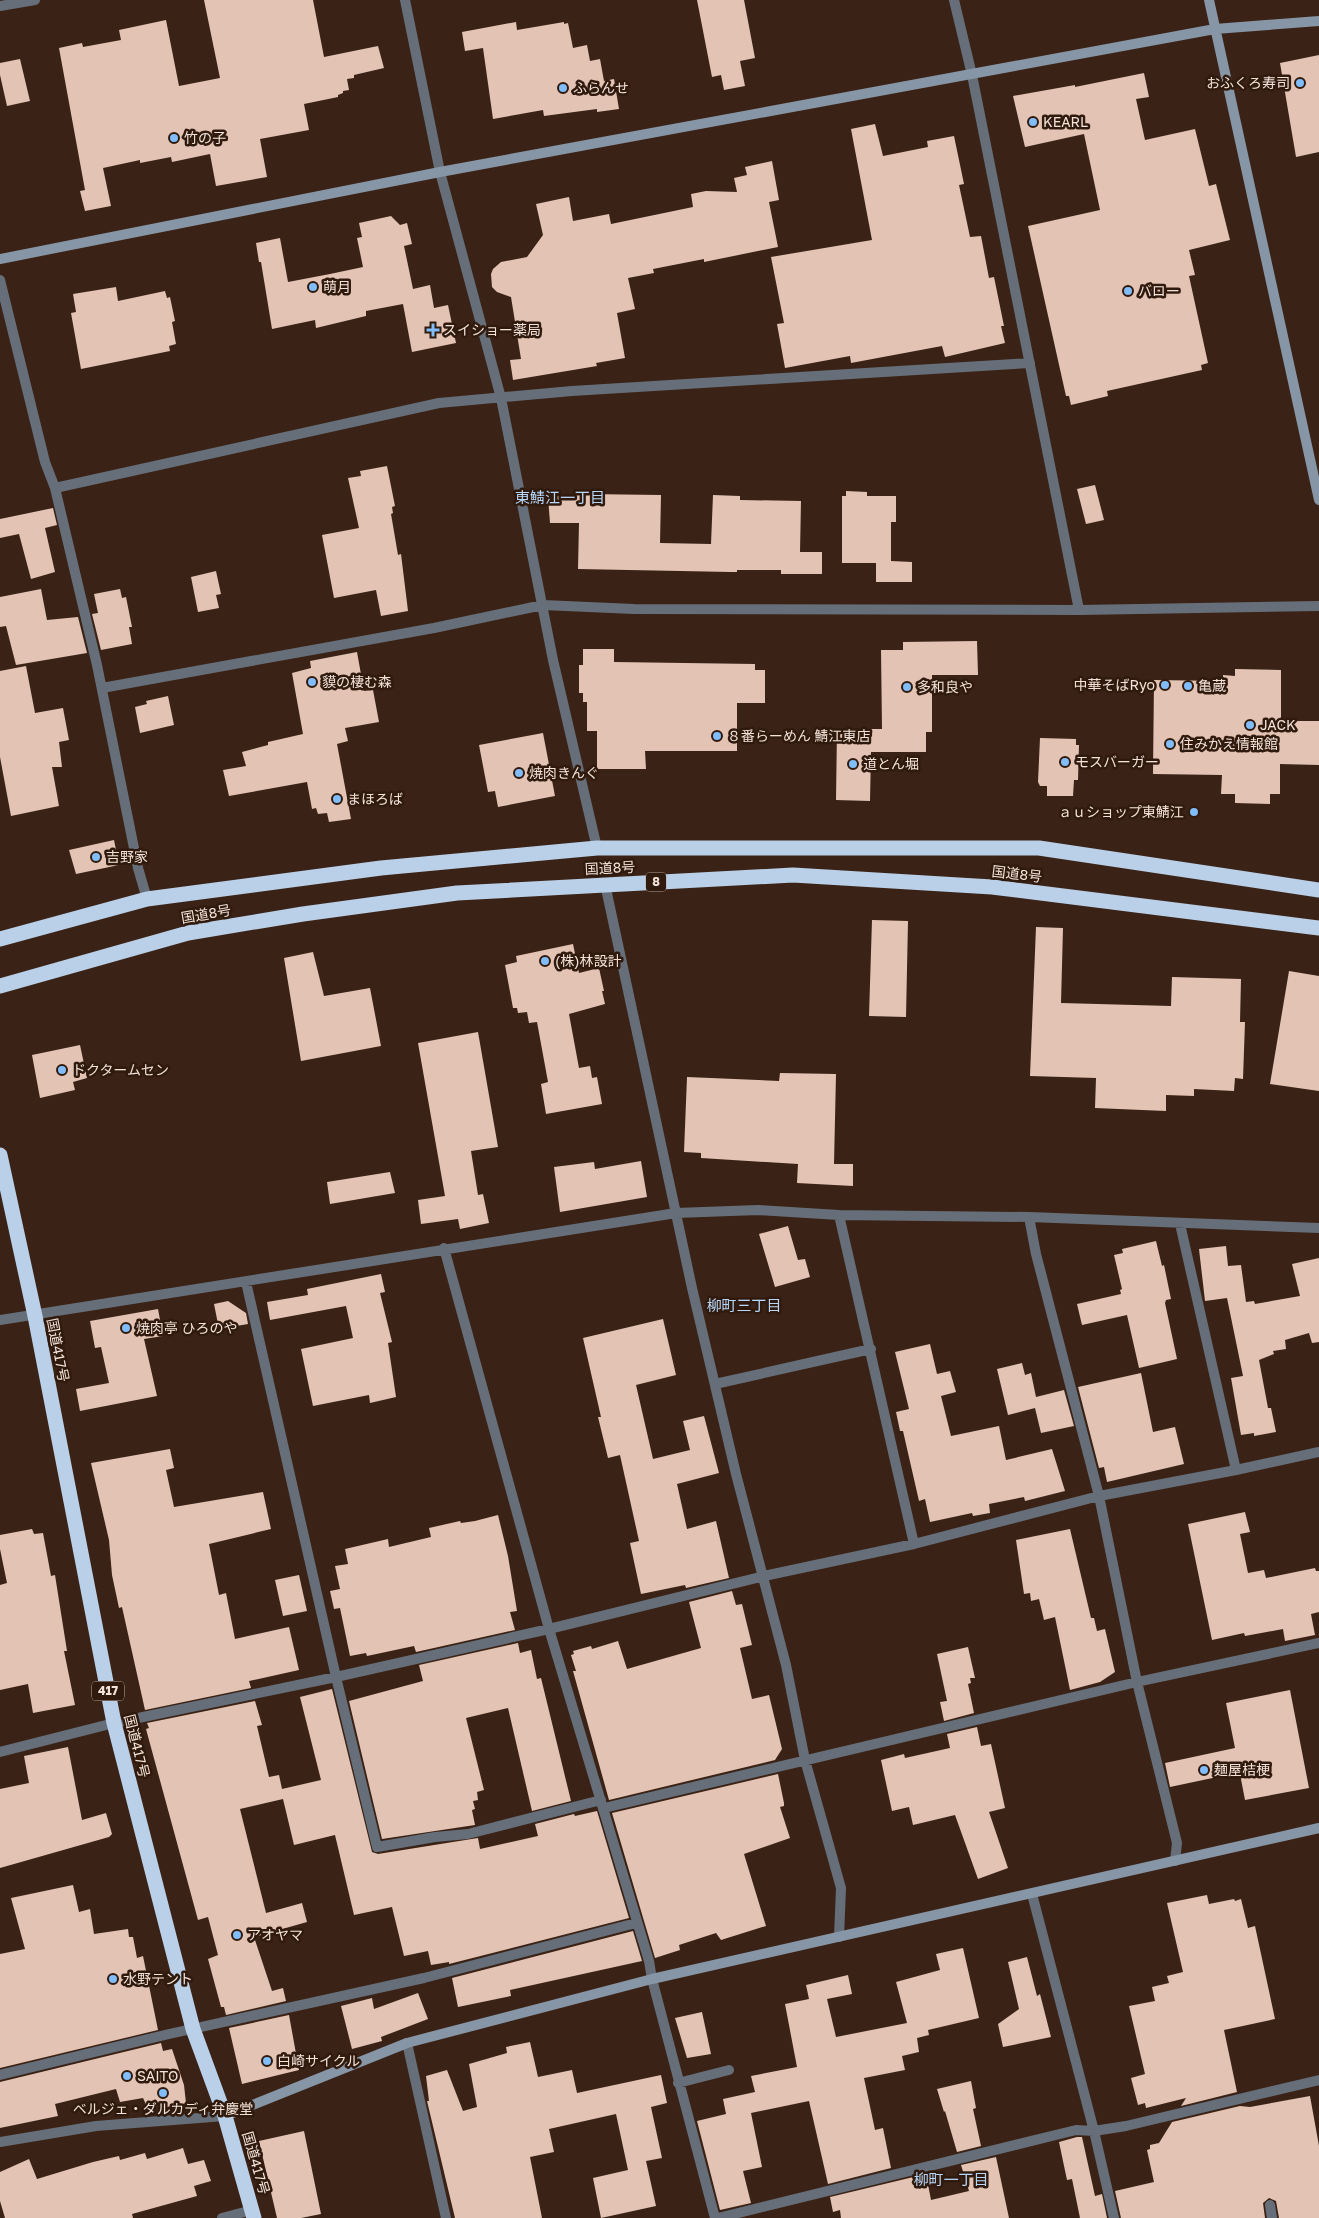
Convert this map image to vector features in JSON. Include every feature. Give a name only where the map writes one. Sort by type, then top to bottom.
[{"type":"highway","name":"国道8号","points":[[0,939],[147,899],[381,868],[597,848],[1039,848],[1319,890]]},
{"type":"highway","name":"国道8号","points":[[0,986],[197,932],[302,914],[457,893],[793,875],[992,887],[1319,928]]},
{"type":"highway","name":"国道417号","points":[[0,1155],[35,1316],[114,1723],[193,2028],[225,2116],[253,2214]]},
{"type":"street","points":[[0,6],[35,0]]},
{"type":"street","points":[[405,0],[440,172],[501,398],[553,660],[597,848]]},
{"type":"street","points":[[954,0],[972,75],[1079,610]]},
{"type":"street","points":[[1209,0],[1319,500]]},
{"type":"street","points":[[0,259],[440,172],[1215,29],[1319,20]]},
{"type":"street","points":[[0,280],[45,462],[55,488],[102,688],[138,868],[147,899]]},
{"type":"street","points":[[55,488],[438,403],[572,391],[1030,363]]},
{"type":"street","points":[[102,688],[424,630],[543,606],[634,609],[1079,610],[1319,606]]},
{"type":"street","points":[[604,884],[715,1384],[786,1665],[805,1760],[841,1888],[839,1937]]},
{"type":"street","points":[[0,1320],[246,1282],[444,1248],[676,1213],[758,1210],[839,1214],[1029,1217],[1319,1228]]},
{"type":"street","points":[[839,1214],[914,1544]]},
{"type":"street","points":[[1029,1217],[1036,1254],[1099,1496],[1137,1682],[1177,1843],[1174,1861]]},
{"type":"street","points":[[1180,1224],[1236,1470]]},
{"type":"street","points":[[444,1248],[549,1629],[649,1961],[652,1979],[672,2048],[678,2083],[716,2218],[1076,2130],[1094,2131],[1126,2126],[1319,2080]]},
{"type":"street","points":[[246,1282],[336,1677],[377,1847],[435,1837],[468,1834],[805,1760],[1137,1682],[1319,1643]]},
{"type":"street","points":[[715,1384],[871,1349]]},
{"type":"street","points":[[0,1752],[114,1723],[336,1677],[549,1629],[764,1576],[914,1544],[1099,1496],[1319,1452]]},
{"type":"street","points":[[0,2142],[96,2126],[225,2116],[406,2043],[652,1979],[1319,1828]]},
{"type":"street","points":[[1032,1894],[1094,2131],[1114,2218]]},
{"type":"street","points":[[0,2075],[193,2028],[424,1978],[636,1923]]},
{"type":"street","points":[[406,2043],[446,2218]]},
{"type":"street","points":[[678,2083],[729,2070]]},
{"type":"street","points":[[1270,2205],[1272,2218]]},
{"type":"street","points":[[222,2218],[253,2214]]},
{"type":"building","points":[[204,0],[313,0],[324,57],[378,46],[384,68],[354,75],[354,78],[347,79],[349,90],[343,91],[338,97],[304,104],[309,130],[260,139],[267,177],[216,186],[210,154],[172,162],[171,157],[140,163],[140,160],[103,168],[111,206],[85,211],[80,191],[85,190],[59,48],[82,43],[83,47],[121,40],[119,30],[166,20],[179,86],[220,78]]},
{"type":"building","points":[[697,0],[744,0],[755,58],[740,61],[745,86],[724,90],[721,75],[712,77]]},
{"type":"building","points":[[516,22],[517,30],[564,22],[564,24],[568,23],[573,48],[587,45],[590,61],[600,59],[604,81],[614,79],[619,109],[597,112],[597,109],[544,116],[543,110],[493,119],[483,48],[465,51],[462,32]]},
{"type":"building","points":[[1319,55],[1319,152],[1296,157],[1280,63]]},
{"type":"building","points":[[20,59],[30,101],[7,106],[0,75],[0,63]]},
{"type":"building","points":[[1144,73],[1149,97],[1136,99],[1145,140],[1195,129],[1209,186],[1216,184],[1230,240],[1189,250],[1195,275],[1189,276],[1208,363],[1201,365],[1202,370],[1107,391],[1108,396],[1071,405],[1069,396],[1066,396],[1028,226],[1100,210],[1084,134],[1025,147],[1013,96],[1075,85],[1075,87]]},
{"type":"building","points":[[875,124],[883,156],[928,147],[927,141],[954,136],[964,184],[959,185],[970,237],[981,236],[989,278],[994,277],[1004,326],[1001,326],[1005,343],[945,357],[942,346],[851,363],[850,356],[785,368],[777,324],[784,323],[771,257],[872,240],[851,129]]},
{"type":"building","points":[[772,161],[779,200],[769,202],[778,247],[704,262],[704,259],[653,269],[654,273],[628,278],[635,309],[617,313],[625,358],[596,363],[597,366],[513,380],[510,360],[521,359],[511,297],[497,292],[492,287],[491,274],[493,269],[501,262],[527,257],[543,235],[536,204],[569,197],[573,221],[609,214],[611,224],[693,207],[691,194],[706,191],[737,192],[734,178],[747,175],[745,167]]},
{"type":"building","points":[[391,216],[400,225],[407,223],[412,244],[404,246],[413,289],[430,285],[434,308],[448,305],[456,343],[412,352],[403,304],[366,311],[366,316],[316,328],[315,320],[272,329],[256,243],[280,238],[288,282],[330,274],[363,267],[357,238],[362,237],[359,223]]},
{"type":"building","points":[[116,287],[118,301],[165,291],[167,298],[170,297],[175,321],[172,322],[176,344],[169,346],[170,351],[81,369],[71,313],[76,312],[73,294]]},
{"type":"building","points":[[387,466],[395,506],[392,507],[393,513],[391,514],[398,555],[401,554],[408,611],[381,616],[376,590],[334,598],[322,535],[359,528],[348,478],[361,476],[360,471]]},
{"type":"building","points":[[1095,485],[1104,520],[1086,524],[1077,489]]},
{"type":"building","points":[[846,491],[867,492],[867,496],[896,496],[896,522],[891,522],[891,561],[912,562],[912,582],[876,582],[876,563],[842,563],[842,496],[846,496]]},
{"type":"building","points":[[585,494],[661,495],[660,543],[711,544],[713,495],[740,496],[740,500],[801,501],[800,552],[822,552],[822,574],[781,574],[781,570],[737,570],[737,572],[731,572],[578,569],[579,523],[550,523],[548,497]]},
{"type":"building","points":[[53,508],[57,525],[45,528],[55,572],[31,579],[19,534],[0,538],[0,519]]},
{"type":"building","points":[[216,571],[221,594],[216,595],[219,608],[198,612],[191,577]]},
{"type":"building","points":[[41,589],[47,620],[78,617],[87,653],[16,665],[6,626],[0,627],[0,597]]},
{"type":"building","points":[[120,589],[122,598],[126,597],[132,627],[129,627],[132,644],[101,650],[92,614],[98,613],[94,594]]},
{"type":"building","points":[[977,641],[978,675],[932,675],[932,732],[926,732],[926,752],[871,752],[870,801],[836,800],[837,729],[882,729],[881,650],[903,650],[903,642]]},
{"type":"building","points":[[583,649],[614,649],[614,662],[755,664],[755,670],[765,670],[765,703],[737,703],[737,751],[645,751],[646,769],[597,769],[597,731],[587,731],[587,702],[583,702],[583,693],[579,693],[579,665],[583,665]]},
{"type":"building","points":[[357,652],[364,691],[373,690],[379,722],[345,728],[348,741],[337,744],[351,819],[329,822],[327,813],[318,814],[316,808],[312,809],[307,782],[229,796],[223,770],[246,766],[242,752],[268,745],[268,742],[303,734],[292,673],[311,668],[310,661]]},
{"type":"building","points":[[26,666],[35,713],[63,708],[69,740],[59,742],[62,767],[52,767],[59,806],[11,816],[0,757],[0,671]]},
{"type":"building","points":[[1235,669],[1281,670],[1281,721],[1319,721],[1319,765],[1280,764],[1280,794],[1270,794],[1270,804],[1235,803],[1235,794],[1221,794],[1222,775],[1153,774],[1154,680],[1223,681],[1223,675],[1235,676]]},
{"type":"building","points":[[168,696],[174,725],[140,733],[135,707],[147,704],[146,701]]},
{"type":"building","points":[[543,733],[555,796],[498,807],[495,791],[488,792],[479,745]]},
{"type":"building","points":[[1040,738],[1076,739],[1076,745],[1079,745],[1078,780],[1074,780],[1073,796],[1047,796],[1047,786],[1040,786],[1038,782]]},
{"type":"building","points":[[114,840],[119,865],[76,874],[69,850]]},
{"type":"building","points":[[872,920],[908,921],[906,1017],[869,1016]]},
{"type":"building","points":[[1036,927],[1063,928],[1061,1003],[1171,1006],[1172,977],[1241,979],[1240,1022],[1245,1022],[1243,1079],[1235,1078],[1234,1091],[1194,1089],[1194,1096],[1166,1095],[1166,1111],[1095,1108],[1096,1078],[1030,1076]]},
{"type":"building","points":[[573,944],[579,973],[599,968],[604,991],[602,991],[605,1004],[569,1014],[579,1068],[590,1066],[592,1078],[597,1077],[602,1104],[546,1114],[541,1084],[548,1082],[537,1022],[529,1023],[527,1012],[518,1013],[517,1008],[513,1008],[505,965],[517,962],[516,956]]},
{"type":"building","points":[[313,952],[324,996],[370,988],[381,1046],[301,1061],[284,958]]},
{"type":"building","points":[[1289,971],[1319,976],[1319,1091],[1270,1084]]},
{"type":"building","points":[[478,1032],[498,1147],[471,1151],[478,1195],[483,1194],[489,1223],[460,1229],[458,1219],[421,1224],[418,1200],[445,1196],[418,1043]]},
{"type":"building","points":[[80,1045],[87,1078],[73,1082],[75,1090],[40,1098],[32,1055]]},
{"type":"building","points":[[780,1073],[836,1074],[834,1164],[853,1164],[853,1186],[797,1183],[798,1164],[701,1158],[701,1153],[684,1152],[687,1077],[779,1081]]},
{"type":"building","points":[[641,1161],[647,1197],[560,1212],[554,1167],[594,1162],[595,1169]]},
{"type":"building","points":[[390,1172],[395,1193],[330,1204],[327,1182]]},
{"type":"building","points":[[788,1226],[798,1260],[805,1259],[810,1277],[775,1287],[759,1234]]},
{"type":"building","points":[[1156,1241],[1162,1266],[1164,1265],[1171,1299],[1166,1300],[1165,1303],[1177,1359],[1139,1368],[1127,1315],[1082,1325],[1077,1304],[1121,1294],[1120,1290],[1122,1289],[1114,1255],[1123,1253],[1122,1249]]},
{"type":"building","points":[[1226,1246],[1228,1266],[1241,1265],[1246,1302],[1254,1301],[1255,1304],[1300,1296],[1292,1264],[1319,1258],[1319,1342],[1312,1343],[1309,1333],[1285,1340],[1286,1349],[1273,1351],[1274,1354],[1259,1360],[1268,1408],[1271,1408],[1276,1432],[1254,1436],[1254,1433],[1241,1435],[1231,1378],[1243,1376],[1227,1298],[1205,1301],[1199,1249]]},
{"type":"building","points":[[381,1274],[385,1292],[380,1293],[392,1342],[388,1343],[396,1397],[370,1403],[369,1395],[313,1406],[301,1349],[353,1338],[346,1306],[270,1320],[267,1302],[308,1295],[307,1289]]},
{"type":"building","points":[[228,1301],[246,1313],[248,1324],[219,1329],[214,1304]]},
{"type":"building","points":[[158,1309],[163,1336],[144,1339],[157,1396],[80,1411],[76,1389],[109,1383],[101,1347],[95,1348],[90,1321]]},
{"type":"building","points":[[663,1319],[676,1375],[636,1385],[653,1459],[690,1450],[683,1421],[704,1416],[719,1473],[677,1484],[687,1529],[716,1521],[729,1578],[686,1588],[685,1585],[641,1594],[630,1543],[639,1541],[620,1455],[608,1458],[598,1417],[601,1417],[583,1338]]},
{"type":"building","points":[[930,1344],[937,1374],[950,1371],[956,1392],[941,1396],[951,1436],[999,1426],[1006,1460],[1052,1449],[1065,1491],[1025,1501],[1024,1497],[989,1504],[990,1513],[973,1516],[972,1513],[930,1522],[925,1499],[919,1501],[903,1431],[900,1431],[896,1412],[909,1409],[895,1352]]},
{"type":"building","points":[[1022,1363],[1025,1375],[1031,1373],[1036,1397],[1064,1390],[1074,1426],[1041,1433],[1035,1408],[1008,1415],[997,1369]]},
{"type":"building","points":[[1141,1373],[1153,1432],[1175,1427],[1184,1464],[1107,1482],[1104,1467],[1099,1468],[1078,1387]]},
{"type":"building","points":[[170,1449],[174,1468],[166,1470],[174,1507],[263,1492],[271,1529],[209,1544],[219,1595],[226,1593],[235,1639],[289,1627],[299,1670],[249,1681],[251,1688],[145,1710],[122,1607],[119,1608],[112,1575],[109,1540],[91,1463]]},
{"type":"building","points":[[1245,1512],[1250,1532],[1240,1534],[1248,1573],[1264,1570],[1266,1578],[1315,1568],[1316,1571],[1319,1571],[1319,1612],[1311,1614],[1315,1635],[1285,1641],[1283,1629],[1245,1636],[1244,1633],[1212,1640],[1188,1524]]},
{"type":"building","points":[[498,1515],[508,1556],[517,1611],[510,1612],[515,1630],[416,1652],[414,1646],[367,1656],[366,1653],[350,1656],[340,1608],[334,1609],[330,1591],[340,1589],[335,1566],[348,1564],[345,1549],[388,1539],[389,1547],[431,1537],[429,1528],[460,1521],[461,1523],[475,1521]]},
{"type":"building","points":[[32,1529],[34,1534],[43,1533],[51,1576],[55,1575],[67,1651],[64,1651],[75,1705],[33,1713],[28,1684],[0,1690],[0,1585],[7,1583],[0,1549],[0,1535]]},
{"type":"building","points":[[1070,1529],[1091,1618],[1094,1618],[1097,1631],[1105,1629],[1115,1672],[1100,1682],[1070,1690],[1055,1617],[1044,1620],[1039,1599],[1031,1601],[1030,1593],[1024,1594],[1016,1540]]},
{"type":"building","points":[[299,1575],[307,1611],[283,1616],[275,1580]]},
{"type":"building","points":[[732,1591],[736,1605],[742,1604],[752,1645],[740,1648],[752,1699],[769,1695],[782,1749],[775,1760],[609,1800],[573,1671],[576,1671],[571,1655],[574,1654],[573,1651],[591,1646],[592,1649],[618,1641],[627,1669],[701,1648],[689,1602]]},
{"type":"building","points":[[518,1643],[520,1653],[531,1650],[537,1679],[541,1678],[571,1801],[532,1811],[508,1708],[466,1718],[484,1790],[477,1792],[478,1800],[473,1801],[475,1809],[472,1810],[475,1825],[382,1839],[349,1701],[423,1681],[419,1665]]},
{"type":"building","points":[[968,1647],[975,1678],[970,1678],[971,1683],[968,1684],[974,1713],[944,1721],[940,1702],[947,1701],[937,1654]]},
{"type":"building","points":[[332,1689],[372,1852],[378,1854],[478,1838],[480,1849],[538,1836],[535,1824],[574,1814],[575,1816],[597,1811],[629,1918],[449,1964],[449,1962],[431,1965],[428,1951],[404,1956],[392,1907],[354,1915],[335,1835],[294,1845],[283,1799],[240,1809],[266,1913],[302,1903],[307,1922],[254,1937],[272,1991],[283,1988],[286,2001],[226,2015],[224,2007],[221,2007],[208,1959],[218,1955],[208,1917],[198,1920],[146,1729],[149,1728],[147,1723],[255,1701],[262,1725],[257,1726],[269,1777],[279,1775],[282,1789],[321,1780],[300,1697]]},
{"type":"building","points":[[1290,1690],[1309,1788],[1245,1800],[1240,1774],[1170,1787],[1165,1763],[1235,1748],[1226,1703]]},
{"type":"building","points":[[977,1727],[981,1746],[991,1744],[1005,1808],[989,1812],[1008,1868],[978,1879],[955,1815],[913,1825],[909,1807],[892,1811],[881,1760],[904,1754],[905,1758],[950,1748],[947,1734]]},
{"type":"building","points":[[68,1747],[82,1820],[106,1813],[112,1834],[109,1837],[0,1868],[0,1789],[29,1783],[24,1756]]},
{"type":"building","points":[[778,1774],[784,1803],[784,1806],[780,1807],[790,1838],[744,1854],[766,1926],[721,1940],[716,1933],[679,1945],[680,1950],[655,1958],[612,1813]]},
{"type":"building","points":[[73,1885],[79,1912],[90,1909],[94,1934],[128,1929],[129,1937],[133,1937],[137,1958],[143,1956],[158,2030],[0,2068],[0,1954],[25,1949],[11,1898]]},
{"type":"building","points":[[1207,1895],[1209,1904],[1241,1899],[1248,1928],[1255,1926],[1275,2019],[1224,2030],[1237,2092],[1181,2106],[1186,2098],[1146,2108],[1145,2103],[1138,2105],[1131,2078],[1145,2074],[1129,2006],[1155,2001],[1152,1987],[1169,1983],[1167,1976],[1183,1972],[1167,1903]]},
{"type":"building","points":[[633,1931],[642,1961],[510,1990],[511,1996],[458,2007],[452,1978]]},
{"type":"building","points":[[963,1948],[979,2018],[928,2030],[929,2035],[917,2038],[919,2052],[902,2056],[905,2070],[864,2078],[875,2130],[883,2128],[891,2168],[828,2184],[809,2101],[751,2113],[762,2167],[743,2171],[751,2203],[720,2210],[697,2121],[726,2114],[723,2099],[755,2092],[751,2076],[797,2067],[785,2004],[809,1999],[806,1985],[848,1975],[852,1994],[827,1999],[836,2037],[907,2023],[896,1982],[940,1970],[936,1954]]},
{"type":"building","points":[[1027,1957],[1037,1996],[1040,1994],[1051,2037],[1003,2047],[998,2024],[1019,2009],[1008,1962]]},
{"type":"building","points":[[418,1993],[428,2019],[381,2037],[382,2041],[352,2049],[341,2006],[372,1998],[374,2009]]},
{"type":"building","points":[[702,2012],[711,2054],[687,2058],[675,2018]]},
{"type":"building","name":"白崎サイクル","points":[[289,2015],[299,2070],[242,2084],[229,2028]]},
{"type":"building","points":[[530,2042],[538,2077],[572,2070],[577,2093],[661,2075],[667,2103],[651,2107],[662,2158],[646,2161],[656,2206],[601,2218],[593,2178],[628,2170],[616,2114],[549,2129],[554,2152],[530,2157],[542,2218],[455,2218],[427,2101],[429,2101],[426,2076],[447,2070],[463,2111],[477,2107],[469,2064],[507,2053],[506,2047]]},
{"type":"building","points":[[161,2043],[163,2051],[172,2049],[184,2085],[186,2103],[160,2111],[158,2106],[148,2109],[143,2098],[120,2102],[116,2089],[55,2104],[58,2116],[0,2128],[0,2082]]},
{"type":"building","points":[[971,2081],[976,2108],[973,2109],[981,2146],[957,2152],[937,2089]]},
{"type":"building","points":[[1310,2096],[1319,2146],[1319,2218],[1279,2218],[1276,2201],[1269,2198],[1263,2203],[1265,2218],[1121,2218],[1115,2191],[1154,2182],[1147,2150],[1150,2149],[1150,2145],[1159,2143],[1172,2122],[1240,2106],[1250,2107]]},
{"type":"building","points":[[304,2131],[321,2214],[301,2218],[277,2218],[259,2141]]},
{"type":"building","points":[[1082,2137],[1095,2196],[1102,2194],[1107,2218],[1080,2218],[1072,2179],[1067,2180],[1059,2142]]},
{"type":"building","points":[[183,2148],[188,2164],[204,2160],[211,2181],[194,2186],[197,2196],[132,2214],[133,2218],[5,2218],[0,2201],[0,2172],[29,2159],[37,2179],[119,2156],[120,2160],[145,2153],[147,2159]]},
{"type":"building","points":[[996,2157],[1009,2218],[841,2218],[840,2210],[833,2212],[830,2197],[926,2174],[931,2200],[969,2191],[961,2165]]},
{"type":"place","name":"おふくろ寿司","points":[[1300,83]]},
{"type":"place","name":"ふらんせ","points":[[563,88]]},
{"type":"place","name":"KEARL","points":[[1033,122]]},
{"type":"place","name":"竹の子","points":[[174,138]]},
{"type":"place","name":"萌月","points":[[313,287]]},
{"type":"place","name":"バロー","points":[[1128,291]]},
{"type":"place","name":"スイショー薬局","points":[[433,330]]},
{"type":"place","name":"貘の棲む森","points":[[312,682]]},
{"type":"place","name":"中華そばRyo","points":[[1165,685]]},
{"type":"place","name":"亀蔵","points":[[1188,686]]},
{"type":"place","name":"多和良や","points":[[907,687]]},
{"type":"place","name":"JACK","points":[[1250,725]]},
{"type":"place","name":"８番らーめん 鯖江東店","points":[[717,736]]},
{"type":"place","name":"住みかえ情報館","points":[[1170,744]]},
{"type":"place","name":"モスバーガー","points":[[1065,762]]},
{"type":"place","name":"道とん堀","points":[[853,764]]},
{"type":"place","name":"焼肉きんぐ","points":[[519,773]]},
{"type":"place","name":"まほろば","points":[[337,799]]},
{"type":"place","name":"ａｕショップ東鯖江","points":[[1194,812]]},
{"type":"place","name":"吉野家","points":[[96,857]]},
{"type":"place","name":"(株)林設計","points":[[545,961]]},
{"type":"place","name":"ドクタームセン","points":[[62,1070]]},
{"type":"place","name":"焼肉亭 ひろのや","points":[[126,1328]]},
{"type":"place","name":"麺屋桔梗","points":[[1204,1770]]},
{"type":"place","name":"アオヤマ","points":[[237,1935]]},
{"type":"place","name":"水野テント","points":[[113,1979]]},
{"type":"place","name":"白崎サイクル","points":[[267,2061]]},
{"type":"place","name":"SAITO","points":[[127,2076]]},
{"type":"place","name":"ベルジェ・ダルカディ弁慶堂","points":[[163,2093]]},
{"type":"district","name":"東鯖江一丁目","points":[[560,498]]},
{"type":"district","name":"柳町三丁目","points":[[744,1306]]},
{"type":"district","name":"柳町一丁目","points":[[951,2180]]}]
